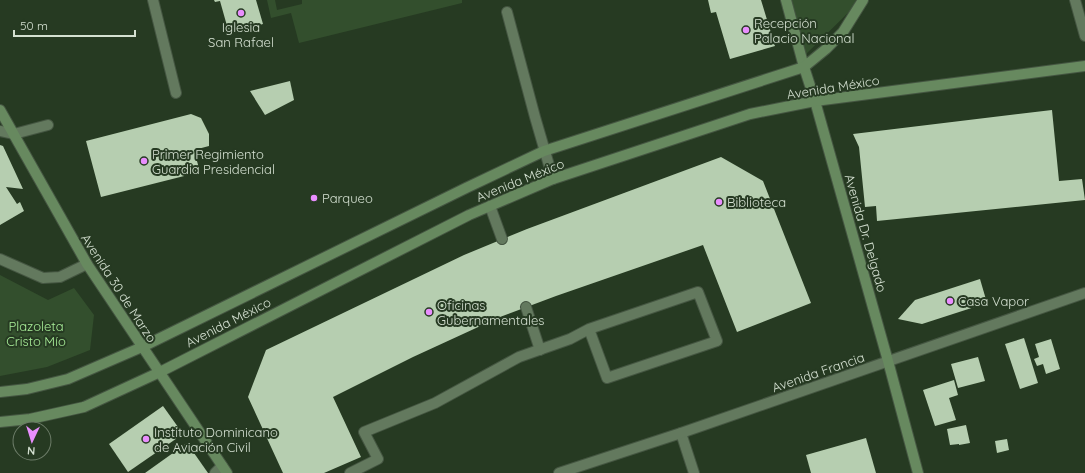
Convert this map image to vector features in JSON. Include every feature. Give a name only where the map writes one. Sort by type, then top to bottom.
[{"type":"main road","name":"Avenida Dr. Delgado","points":[[786,0],[888,361],[918,473]]},
{"type":"main road","name":"Avenida México","points":[[0,392],[27,389],[68,379],[142,347],[544,151],[804,67],[826,49],[843,32],[863,0]]},
{"type":"main road","name":"Avenida México","points":[[0,422],[30,419],[84,407],[160,372],[469,215],[553,178],[750,114],[815,101],[1085,66]]},
{"type":"main road","name":"Avenida 30 de Marzo","points":[[0,110],[87,264],[160,372],[222,471]]},
{"type":"street","points":[[153,0],[176,93]]},
{"type":"street","points":[[1075,0],[1085,36]]},
{"type":"street","points":[[508,12],[544,151],[553,178]]},
{"type":"street","points":[[0,131],[14,134],[48,125]]},
{"type":"street","points":[[490,206],[502,239]]},
{"type":"street","points":[[0,259],[43,278],[60,277],[87,264]]},
{"type":"street","points":[[350,473],[378,459],[364,432],[435,404],[519,357],[570,339],[589,330],[698,292],[717,341],[607,378],[589,330]]},
{"type":"street","name":"Avenida Francia","points":[[559,473],[681,433],[1085,293]]},
{"type":"street","points":[[526,307],[540,350]]},
{"type":"street","points":[[681,433],[694,473]]},
{"type":"green space","points":[[267,0],[275,0],[277,10],[302,4],[302,0],[462,0],[462,3],[299,43],[291,13],[271,18]]},
{"type":"green space","points":[[789,0],[856,0],[852,9],[804,56]]},
{"type":"green space","name":"Plazoleta Cristo Mío","points":[[0,275],[48,300],[74,288],[94,315],[90,350],[47,367],[0,376]]},
{"type":"building","name":"Iglesia San Rafael","points":[[214,0],[256,0],[263,24],[229,33],[220,1],[215,2]]},
{"type":"building","name":"Recepción Palacio Nacional","points":[[708,0],[761,0],[775,46],[730,59],[716,12],[711,13]]},
{"type":"building","points":[[290,81],[294,100],[265,115],[250,91]]},
{"type":"building","points":[[1052,110],[1059,181],[1082,179],[1085,200],[877,221],[876,206],[865,207],[859,147],[853,134]]},
{"type":"building","name":"Primer Regimiento Guardia Presidencial","points":[[191,114],[201,118],[209,134],[209,146],[194,150],[200,172],[101,197],[86,141]]},
{"type":"building","points":[[0,145],[3,146],[23,189],[6,187],[17,204],[20,202],[24,211],[0,225]]},
{"type":"building","name":"Oficinas Gubernamentales","points":[[721,157],[763,181],[811,303],[737,332],[703,245],[500,317],[413,357],[333,397],[361,457],[324,473],[283,473],[248,397],[266,350],[464,255],[527,229]]},
{"type":"building","name":"Casa Vapor","points":[[980,279],[987,303],[922,324],[898,319],[915,300]]},
{"type":"building","points":[[1024,338],[1038,383],[1020,389],[1005,344]]},
{"type":"building","points":[[1051,339],[1060,369],[1046,374],[1043,364],[1037,366],[1034,359],[1039,357],[1035,344]]},
{"type":"building","points":[[978,357],[985,381],[958,388],[951,364]]},
{"type":"building","points":[[954,380],[958,395],[949,398],[956,420],[935,426],[923,390]]},
{"type":"building","name":"Instituto Dominicano de Aviación Civil","points":[[163,406],[183,434],[128,472],[109,444]]},
{"type":"building","points":[[966,425],[970,443],[950,445],[947,429]]},
{"type":"building","points":[[866,438],[876,473],[811,473],[806,455]]},
{"type":"building","points":[[1007,439],[1009,450],[997,453],[995,441]]},
{"type":"building","points":[[187,443],[208,473],[145,473]]},
{"type":"place","name":"Iglesia San Rafael","points":[[241,13]]},
{"type":"place","name":"Recepción Palacio Nacional","points":[[746,30]]},
{"type":"place","name":"Primer Regimiento Guardia Presidencial","points":[[144,161]]},
{"type":"place","name":"Parqueo","points":[[314,198]]},
{"type":"place","name":"Biblioteca","points":[[719,202]]},
{"type":"place","name":"Casa Vapor","points":[[950,301]]},
{"type":"place","name":"Oficinas Gubernamentales","points":[[429,312]]},
{"type":"place","name":"Instituto Dominicano de Aviación Civil","points":[[146,439]]}]
